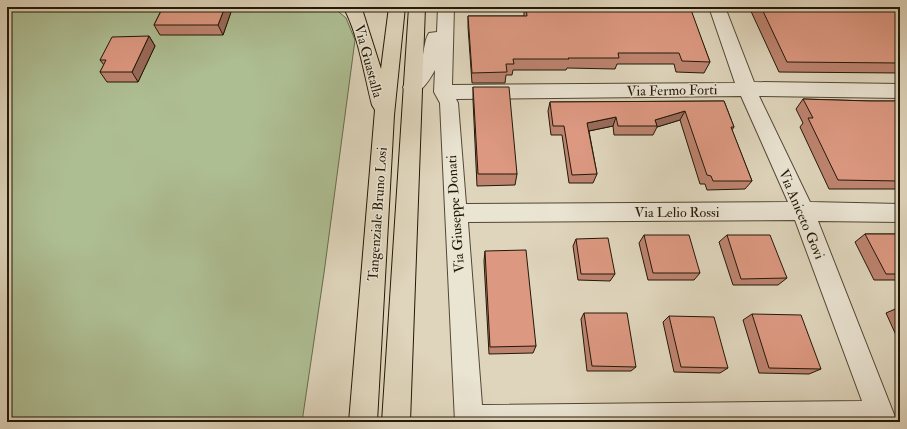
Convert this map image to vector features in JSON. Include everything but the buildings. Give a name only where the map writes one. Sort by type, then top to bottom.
[{"type":"main road","name":"Via Guastalla","points":[[351,7],[354,9],[364,39],[384,115]]},
{"type":"main road","name":"Tangenziale Bruno Losi","points":[[363,422],[384,115],[397,7]]},
{"type":"main road","name":"Tangenziale Bruno Losi","points":[[396,422],[417,7]]},
{"type":"street","points":[[412,87],[428,68],[432,59],[437,23],[445,7]]},
{"type":"street","name":"Via Giuseppe Donati","points":[[445,7],[443,92],[449,103],[469,420]]},
{"type":"street","name":"Via Aniceto Govi","points":[[717,7],[747,89],[803,211],[882,418]]},
{"type":"street","name":"Via Fermo Forti","points":[[443,92],[747,89],[900,91]]},
{"type":"street","name":"Via Lelio Rossi","points":[[455,213],[803,211],[900,213]]},
{"type":"street","points":[[469,420],[882,418]]},
{"type":"green space","points":[[7,7],[333,7],[346,18],[355,40],[324,273],[302,422],[7,422]]}]
